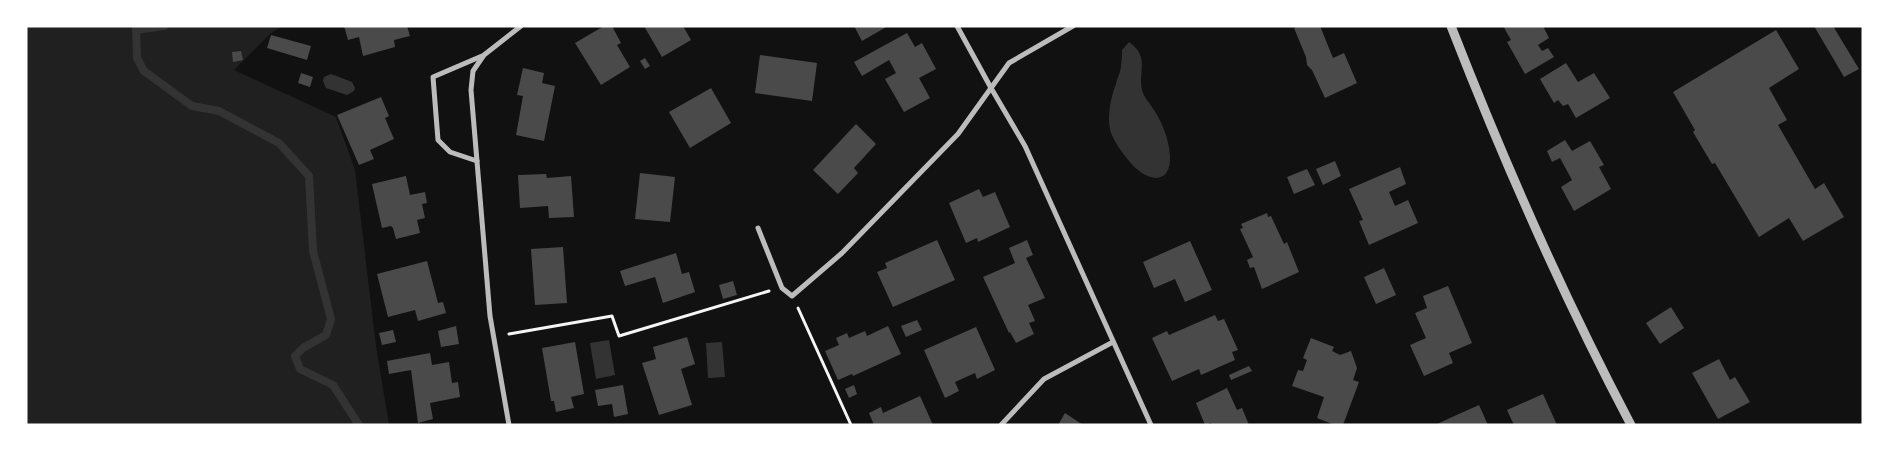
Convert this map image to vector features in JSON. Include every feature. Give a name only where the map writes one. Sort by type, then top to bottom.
[{"type":"street","points":[[477,161],[450,152],[438,140],[433,77],[484,55],[521,26]]},
{"type":"street","points":[[956,26],[1025,146],[1151,425]]},
{"type":"street","points":[[758,228],[782,288],[792,296],[842,253],[958,134],[1009,63],[1073,26]]},
{"type":"street","points":[[1451,26],[1515,183],[1631,425]]},
{"type":"street","points":[[484,55],[473,71],[471,90],[490,316],[510,425]]},
{"type":"street","points":[[1001,425],[1044,378],[1113,342]]},
{"type":"path","points":[[493,337],[612,316],[619,336],[782,288]]},
{"type":"path","points":[[792,296],[851,425]]},
{"type":"shaded area","points":[[26,26],[282,26],[270,34],[234,70],[336,117],[355,170],[376,346],[389,425],[26,425]]},
{"type":"shaded area","points":[[1129,42],[1139,53],[1142,64],[1142,90],[1159,118],[1168,143],[1170,164],[1165,175],[1160,177],[1150,177],[1134,167],[1111,134],[1110,106],[1120,70],[1122,50]]},
{"type":"shaded area","points":[[331,74],[352,82],[355,88],[354,91],[347,95],[326,88],[323,81],[324,77]]},
{"type":"shaded area","points":[[609,340],[615,375],[596,379],[590,343]]},
{"type":"shaded area","points":[[722,342],[725,377],[708,378],[706,343]]},
{"type":"building","points":[[344,26],[407,26],[410,36],[394,40],[395,47],[363,56],[359,37],[348,40]]},
{"type":"building","points":[[604,26],[612,26],[621,43],[617,45],[630,67],[601,85],[575,43]]},
{"type":"building","points":[[644,26],[683,26],[691,40],[662,57]]},
{"type":"building","points":[[854,26],[888,26],[862,41]]},
{"type":"building","points":[[1299,26],[1320,26],[1333,58],[1344,53],[1357,83],[1325,98],[1312,70],[1307,65],[1306,57],[1294,28]]},
{"type":"building","points":[[1503,26],[1543,26],[1549,38],[1538,45],[1542,51],[1548,48],[1554,57],[1525,74],[1507,42],[1511,40]]},
{"type":"building","points":[[1814,26],[1833,26],[1859,69],[1844,77]]},
{"type":"building","points":[[1776,30],[1799,69],[1769,88],[1787,120],[1778,125],[1815,189],[1824,183],[1844,217],[1803,241],[1789,218],[1759,237],[1715,163],[1712,164],[1693,132],[1695,130],[1673,92]]},
{"type":"building","points":[[907,33],[915,47],[922,43],[936,69],[919,78],[930,98],[904,112],[885,79],[896,73],[889,60],[862,76],[854,62]]},
{"type":"building","points":[[271,35],[311,46],[307,60],[267,48]]},
{"type":"building","points":[[241,51],[243,60],[233,62],[232,52]]},
{"type":"building","points":[[760,55],[817,63],[812,101],[755,93]]},
{"type":"building","points":[[645,58],[650,66],[645,69],[640,61]]},
{"type":"building","points":[[1566,63],[1578,82],[1594,73],[1610,98],[1576,118],[1568,104],[1563,106],[1558,100],[1554,103],[1540,79]]},
{"type":"building","points":[[523,68],[544,73],[542,83],[555,86],[544,141],[516,135],[523,96],[517,95]]},
{"type":"building","points":[[301,73],[313,77],[310,87],[298,83]]},
{"type":"building","points":[[711,88],[731,123],[690,148],[669,112]]},
{"type":"building","points":[[381,97],[389,116],[385,118],[394,139],[370,150],[374,159],[359,165],[337,115]]},
{"type":"building","points":[[856,124],[876,144],[854,168],[858,173],[838,194],[813,170]]},
{"type":"building","points":[[1565,140],[1572,151],[1590,141],[1604,165],[1599,167],[1611,189],[1574,211],[1561,187],[1572,180],[1560,158],[1552,162],[1547,151]]},
{"type":"building","points":[[1335,161],[1341,176],[1323,185],[1316,169]]},
{"type":"building","points":[[1400,167],[1406,184],[1389,192],[1395,206],[1408,200],[1418,223],[1369,245],[1359,221],[1363,220],[1349,189]]},
{"type":"building","points":[[1307,169],[1315,185],[1294,194],[1287,177]]},
{"type":"building","points":[[640,173],[675,177],[670,222],[635,219]]},
{"type":"building","points":[[546,174],[547,178],[571,176],[574,217],[549,218],[548,206],[520,208],[518,175]]},
{"type":"building","points":[[406,176],[410,195],[425,192],[427,203],[422,204],[425,218],[417,220],[420,233],[396,239],[391,226],[382,228],[372,184]]},
{"type":"building","points":[[979,189],[983,197],[995,192],[1010,227],[978,242],[977,238],[966,243],[949,203]]},
{"type":"building","points":[[1267,213],[1268,217],[1271,216],[1284,244],[1287,242],[1299,272],[1262,289],[1254,267],[1250,268],[1247,260],[1253,257],[1240,229],[1243,228],[1241,224]]},
{"type":"building","points":[[937,240],[955,280],[893,307],[877,272],[887,268],[885,263]]},
{"type":"building","points":[[1027,240],[1033,255],[1026,258],[1045,298],[1028,305],[1035,321],[1029,323],[1034,334],[1016,343],[1009,333],[983,277],[1015,263],[1009,248]]},
{"type":"building","points":[[1190,241],[1212,290],[1185,302],[1175,279],[1154,288],[1143,262]]},
{"type":"building","points":[[563,247],[567,303],[535,305],[531,249]]},
{"type":"building","points":[[676,253],[682,274],[689,272],[695,292],[663,303],[655,277],[625,286],[620,271]]},
{"type":"building","points":[[427,261],[438,303],[443,302],[446,313],[418,321],[415,310],[388,317],[377,274]]},
{"type":"building","points":[[1384,268],[1396,295],[1376,304],[1364,277]]},
{"type":"building","points":[[733,281],[737,295],[723,299],[719,285]]},
{"type":"building","points":[[1448,286],[1472,343],[1449,353],[1453,363],[1424,376],[1410,345],[1426,338],[1415,313],[1427,308],[1423,296]]},
{"type":"building","points":[[1671,307],[1684,328],[1660,344],[1646,323]]},
{"type":"building","points":[[1215,315],[1218,321],[1224,319],[1238,350],[1232,352],[1235,360],[1201,375],[1199,369],[1172,381],[1152,338],[1167,331],[1169,335]]},
{"type":"building","points":[[917,320],[922,330],[906,337],[901,326]]},
{"type":"building","points":[[456,326],[459,344],[441,347],[438,331]]},
{"type":"building","points":[[888,326],[901,354],[853,376],[852,374],[838,380],[825,351],[839,345],[836,338],[847,333],[849,338],[865,331],[867,336]]},
{"type":"building","points":[[976,327],[995,370],[977,379],[975,373],[955,382],[959,391],[945,398],[924,350]]},
{"type":"building","points":[[393,330],[396,342],[382,345],[379,333]]},
{"type":"building","points":[[687,337],[695,364],[681,369],[692,405],[659,415],[642,363],[656,359],[653,347]]},
{"type":"building","points":[[1311,338],[1334,347],[1332,351],[1340,355],[1351,351],[1357,368],[1353,380],[1359,382],[1343,425],[1335,425],[1317,418],[1324,397],[1292,386],[1298,370],[1303,371],[1307,360],[1303,358]]},
{"type":"building","points":[[575,342],[584,394],[571,397],[574,408],[556,412],[554,401],[551,401],[542,348]]},
{"type":"building","points":[[430,353],[432,365],[449,362],[452,383],[458,382],[460,397],[430,403],[433,419],[418,423],[411,370],[389,374],[387,361]]},
{"type":"building","points":[[1719,359],[1730,380],[1735,377],[1750,402],[1718,419],[1692,373]]},
{"type":"building","points":[[1249,366],[1252,371],[1231,380],[1229,375]]},
{"type":"building","points":[[623,385],[628,414],[614,417],[612,404],[598,406],[595,390]]},
{"type":"building","points":[[854,385],[857,394],[849,398],[845,389]]},
{"type":"building","points":[[1227,388],[1237,410],[1242,408],[1249,425],[1212,425],[1211,423],[1205,425],[1196,403]]},
{"type":"building","points":[[1543,394],[1557,425],[1514,425],[1507,410]]},
{"type":"building","points":[[920,396],[933,425],[874,425],[869,413],[881,407],[883,413]]},
{"type":"building","points":[[1479,405],[1488,425],[1435,425],[1450,418]]},
{"type":"building","points":[[1065,413],[1083,425],[1058,425]]},
{"type":"waterway","points":[[136,26],[137,58],[144,71],[192,106],[219,111],[279,143],[309,176],[313,251],[331,319],[326,335],[303,348],[295,356],[300,369],[333,385],[359,425]]},
{"type":"waterway","points":[[136,30],[164,26]]}]
